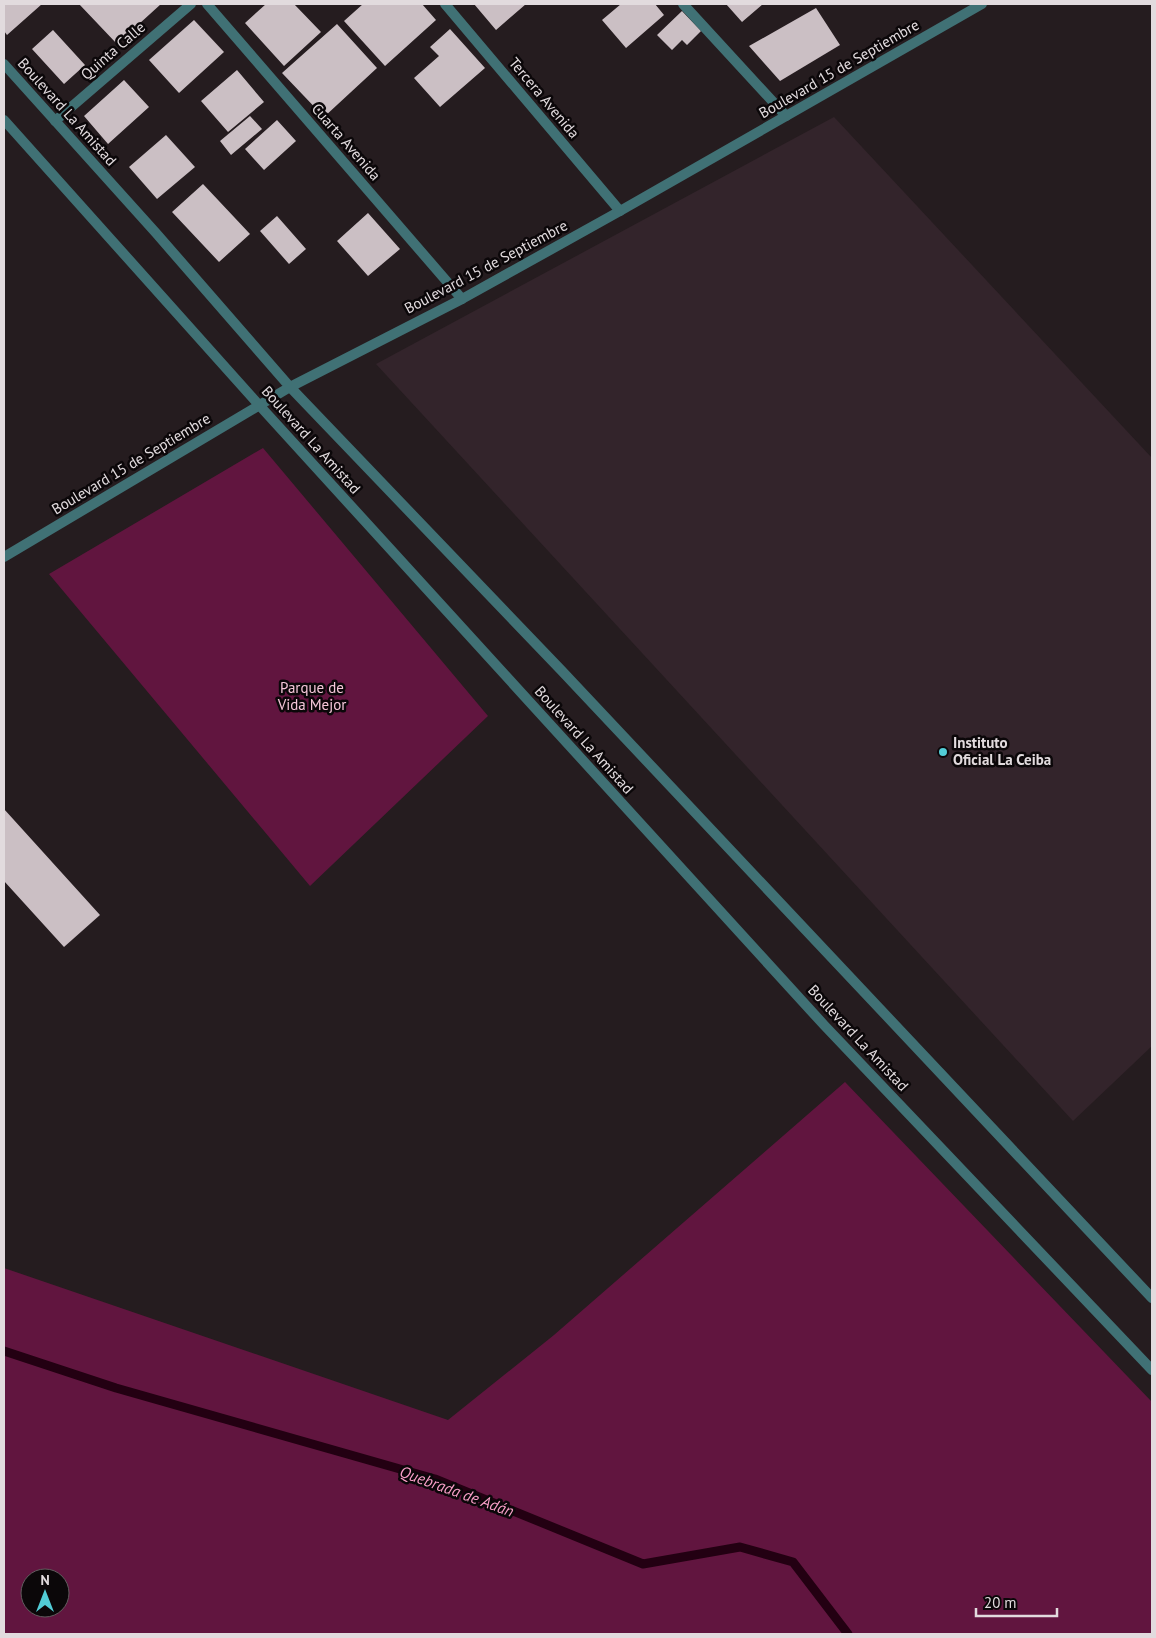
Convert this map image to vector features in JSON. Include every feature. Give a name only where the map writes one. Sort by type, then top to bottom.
[{"type":"street","name":"Quinta Calle","points":[[55,121],[190,4]]},
{"type":"street","name":"Cuarta Avenida","points":[[207,4],[462,299]]},
{"type":"street","name":"Tercera Avenida","points":[[445,4],[620,211]]},
{"type":"street","points":[[683,4],[786,116]]},
{"type":"street","name":"Boulevard 15 de Septiembre","points":[[4,556],[290,387],[462,299],[982,4]]},
{"type":"street","name":"Boulevard La Amistad","points":[[4,64],[156,233],[290,387],[561,670],[1152,1298]]},
{"type":"street","name":"Boulevard La Amistad","points":[[4,120],[259,405],[824,1025],[1152,1370]]},
{"type":"shaded area","name":"Instituto Oficial La Ceiba","points":[[834,117],[1152,458],[1152,1046],[1073,1121],[376,364]]},
{"type":"green space","name":"Parque de Vida Mejor","points":[[263,448],[488,716],[310,886],[49,574]]},
{"type":"green space","points":[[845,1082],[1152,1402],[1152,1634],[4,1634],[4,1268],[448,1420],[554,1335]]},
{"type":"building","points":[[4,4],[42,4],[7,35],[4,31]]},
{"type":"building","points":[[79,4],[161,4],[117,44]]},
{"type":"building","points":[[266,4],[294,4],[321,32],[284,66],[245,23]]},
{"type":"building","points":[[363,4],[422,4],[436,20],[385,66],[344,21]]},
{"type":"building","points":[[474,4],[526,4],[496,30]]},
{"type":"building","points":[[621,4],[655,4],[664,15],[626,48],[602,20]]},
{"type":"building","points":[[726,4],[763,4],[742,22]]},
{"type":"building","points":[[816,8],[840,45],[780,81],[749,46]]},
{"type":"building","points":[[682,11],[701,31],[687,45],[682,40],[672,50],[657,35]]},
{"type":"building","points":[[194,20],[224,52],[179,93],[149,60]]},
{"type":"building","points":[[337,24],[377,68],[324,117],[282,73]]},
{"type":"building","points":[[450,29],[485,68],[440,107],[414,78],[439,56],[430,47]]},
{"type":"building","points":[[53,30],[85,65],[64,84],[32,49]]},
{"type":"building","points":[[237,70],[264,102],[228,132],[201,101]]},
{"type":"building","points":[[124,80],[149,107],[108,144],[84,116]]},
{"type":"building","points":[[250,116],[262,129],[231,155],[220,141]]},
{"type":"building","points":[[277,120],[296,141],[264,170],[245,149]]},
{"type":"building","points":[[166,135],[195,167],[157,199],[129,167]]},
{"type":"building","points":[[203,184],[250,234],[219,262],[172,212]]},
{"type":"building","points":[[368,213],[400,249],[368,276],[337,241]]},
{"type":"building","points":[[277,216],[306,249],[289,264],[260,231]]},
{"type":"building","points":[[4,809],[100,915],[64,947],[4,881]]},
{"type":"waterway","name":"Quebrada de Adán","points":[[4,1351],[116,1388],[435,1479],[643,1564],[740,1547],[793,1562],[848,1634]]},
{"type":"place","name":"Instituto Oficial La Ceiba","points":[[943,752]]}]
